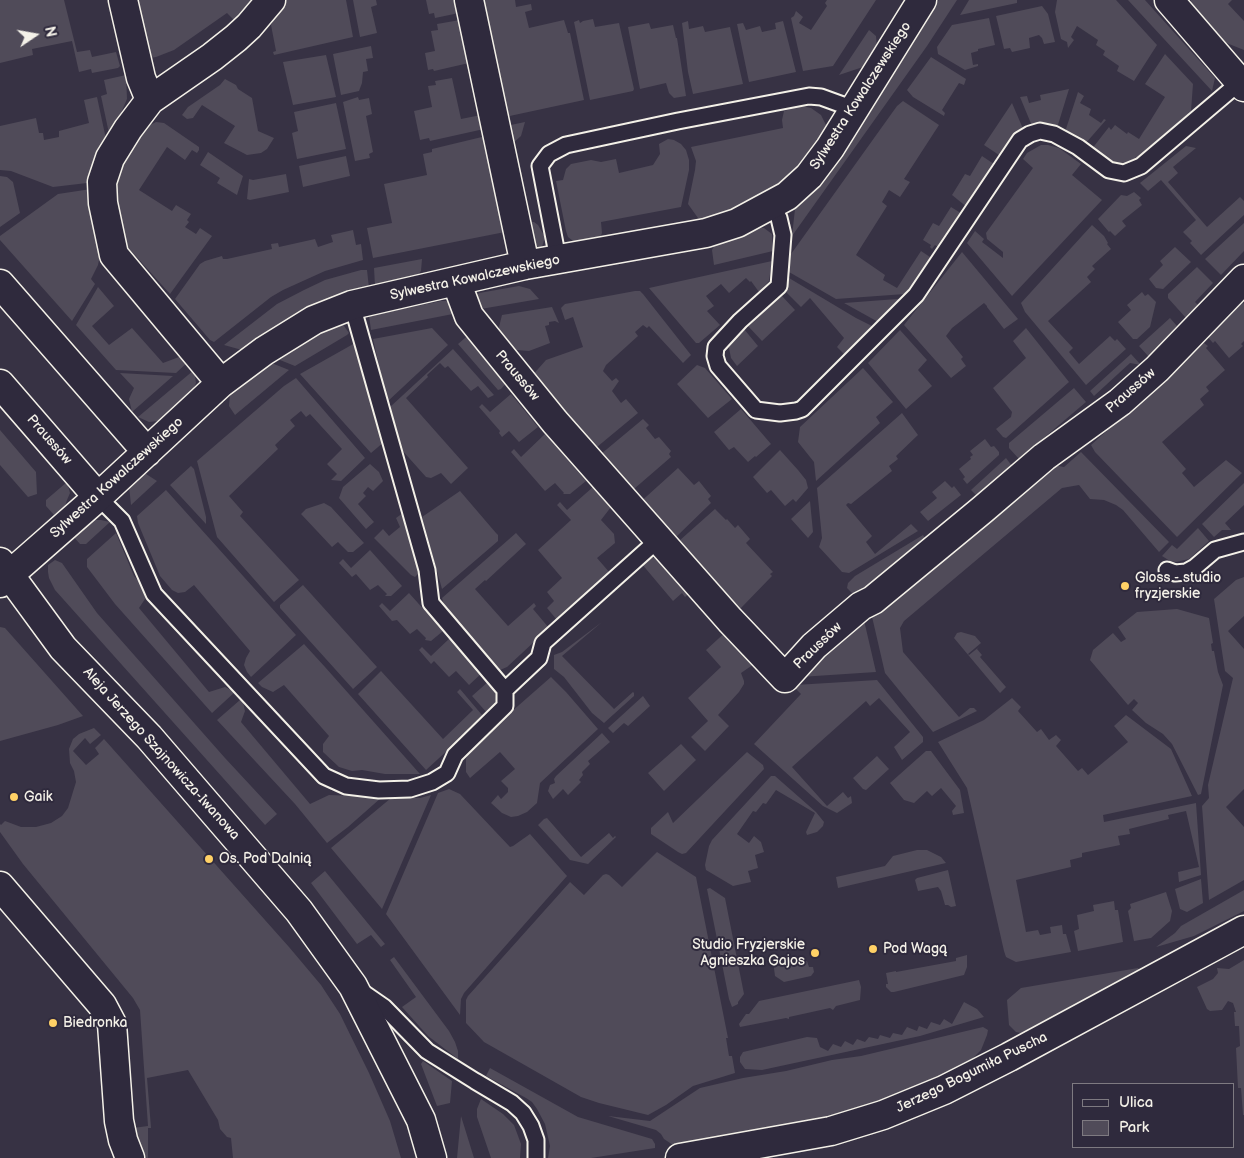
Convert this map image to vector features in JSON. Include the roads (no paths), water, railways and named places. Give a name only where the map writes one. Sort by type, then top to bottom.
[{"type":"street","points":[[123,0],[141,78],[150,100]]},
{"type":"street","points":[[221,383],[114,255],[103,203],[102,182],[110,158],[150,100],[236,38],[249,26],[270,0]]},
{"type":"street","points":[[469,0],[525,265]]},
{"type":"street","name":"Sylwestra Kowalczewskiego","points":[[3,573],[98,497],[239,368],[289,334],[314,320],[352,305],[525,265],[706,233],[737,222],[787,196],[809,176],[830,148],[922,0]]},
{"type":"street","points":[[1169,0],[1242,85]]},
{"type":"street","name":"Praussów","points":[[456,281],[468,316],[555,422],[730,620],[785,678],[814,646],[861,606],[873,600],[1044,457],[1120,402],[1157,369],[1244,279]]},
{"type":"street","points":[[0,284],[147,452]]},
{"type":"street","name":"Praussów","points":[[0,384],[98,497]]},
{"type":"street","name":"Aleja Jerzego Szajnowicza-Iwanowa","points":[[3,573],[63,648],[149,738],[300,911],[353,986],[421,1120],[432,1158]]},
{"type":"street","points":[[0,886],[102,1005],[112,1024],[119,1121],[123,1140],[130,1158]]},
{"type":"street","name":"Jerzego Bogumiła Puscha","points":[[680,1158],[831,1131],[883,1115],[944,1090],[1009,1057],[1244,930]]},
{"type":"lane","points":[[772,204],[779,218],[783,235],[779,286],[740,321],[716,347],[715,352],[718,366],[756,410],[780,413],[796,411],[802,408],[916,296],[1020,140],[1040,131],[1054,134],[1072,143],[1109,170],[1124,173],[1141,166],[1242,85]]},
{"type":"lane","points":[[558,259],[540,166],[548,154],[566,145],[809,96],[821,97],[854,109]]},
{"type":"lane","points":[[98,497],[122,521],[154,594],[324,776],[346,786],[379,790],[410,789],[432,782],[447,773],[455,755],[505,706],[505,690],[431,603],[427,570],[352,305]]},
{"type":"lane","points":[[505,690],[539,658],[544,643],[659,539]]},
{"type":"lane","points":[[1167,570],[1175,573],[1186,572],[1215,550],[1244,542]]},
{"type":"lane","points":[[353,986],[384,1007],[427,1050],[512,1103],[523,1113],[531,1126],[536,1140],[536,1158]]},
{"type":"place","name":"Gloss - studio fryzjerskie","points":[[1125,586]]},
{"type":"place","name":"Gaik","points":[[14,797]]},
{"type":"place","name":"Os. Pod Dalnią","points":[[209,859]]},
{"type":"place","name":"Pod Wagą","points":[[873,949]]},
{"type":"place","name":"Studio Fryzjerskie Agnieszka Gajos","points":[[815,953]]},
{"type":"place","name":"Biedronka","points":[[53,1023]]}]
